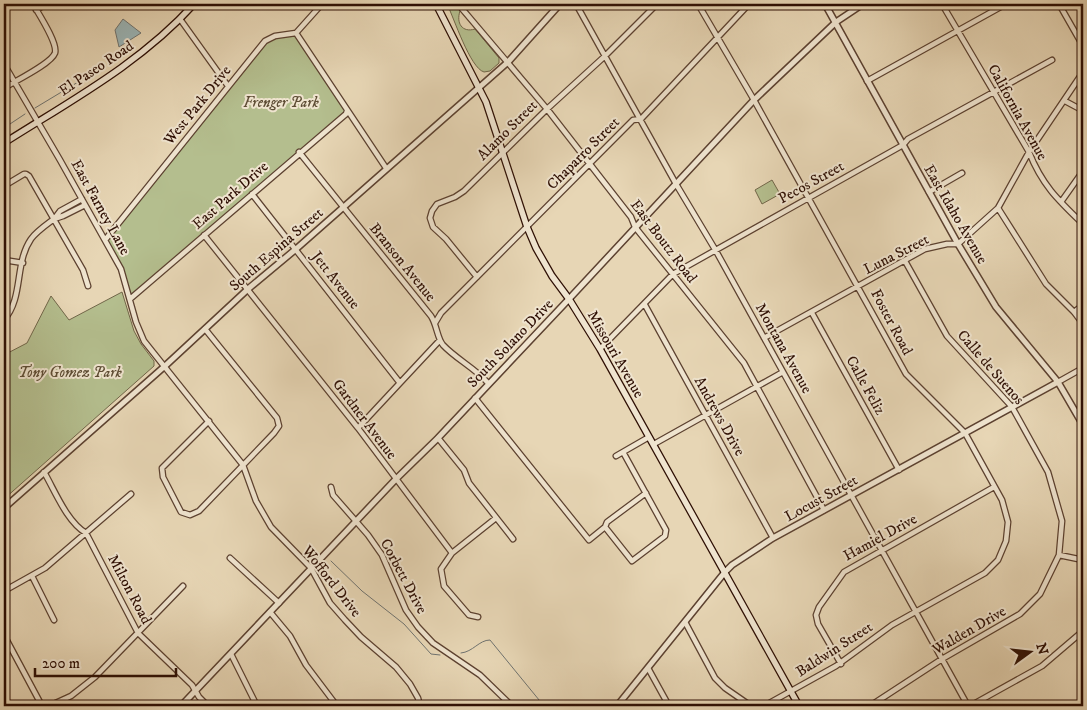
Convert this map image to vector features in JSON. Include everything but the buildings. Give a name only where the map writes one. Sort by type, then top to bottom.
[{"type":"main road","name":"El Paseo Road","points":[[4,143],[128,63],[180,19],[194,4]]},
{"type":"main road","name":"Missouri Avenue","points":[[436,4],[479,87],[493,119],[527,227],[545,264],[600,349],[799,706]]},
{"type":"street","points":[[4,88],[50,61],[55,53],[55,44],[33,4]]},
{"type":"street","points":[[36,10],[47,4]]},
{"type":"street","points":[[322,4],[296,33],[386,168]]},
{"type":"street","name":"East Boutz Road","points":[[458,4],[547,109],[631,217],[635,227],[744,363],[824,510]]},
{"type":"street","name":"South Espina Street","points":[[4,508],[165,366],[248,289],[508,62],[560,4]]},
{"type":"street","name":"Montana Avenue","points":[[576,4],[676,184],[716,251],[969,706]]},
{"type":"street","name":"Alamo Street","points":[[477,277],[431,224],[431,215],[437,204],[455,197],[464,191],[657,4]]},
{"type":"street","name":"Foster Road","points":[[698,4],[716,38],[754,100],[906,374],[965,434],[1004,504],[1008,522],[1006,541],[1000,556],[993,566],[982,575],[916,612]]},
{"type":"street","name":"Chaparro Street","points":[[435,323],[441,313],[589,164],[634,120],[641,119],[749,4]]},
{"type":"street","name":"East Idaho Avenue","points":[[826,4],[958,244],[996,307],[1058,382],[1083,425]]},
{"type":"street","name":"South Solano Drive","points":[[181,706],[396,479],[438,438],[754,100],[836,22],[864,4]]},
{"type":"street","name":"California Avenue","points":[[942,4],[1029,152],[1036,171],[1048,189],[1083,224]]},
{"type":"street","points":[[868,81],[1006,4]]},
{"type":"street","points":[[1059,4],[1083,46]]},
{"type":"street","points":[[180,19],[228,86]]},
{"type":"street","name":"West Park Drive","points":[[105,240],[265,41],[275,36],[296,33]]},
{"type":"street","name":"Pecos Street","points":[[600,349],[645,305],[673,274],[903,145],[908,139],[1052,60]]},
{"type":"street","name":"East Farney Lane","points":[[4,64],[121,269],[136,322],[144,341],[165,366]]},
{"type":"street","points":[[958,244],[998,208],[1029,152],[1083,72]]},
{"type":"street","points":[[1065,101],[1083,113]]},
{"type":"street","name":"East Park Drive","points":[[130,299],[299,152],[346,114],[347,111]]},
{"type":"street","name":"Branson Avenue","points":[[299,152],[435,323],[440,340]]},
{"type":"street","points":[[1060,202],[1083,171]]},
{"type":"street","points":[[929,192],[962,172]]},
{"type":"street","points":[[4,186],[26,174],[54,219],[82,270],[88,286]]},
{"type":"street","name":"Jett Avenue","points":[[252,194],[400,383]]},
{"type":"street","points":[[4,320],[14,305],[26,250],[31,239],[54,219],[60,211],[82,199]]},
{"type":"street","points":[[54,219],[85,205]]},
{"type":"street","points":[[998,208],[1046,284],[1074,312],[1083,324]]},
{"type":"street","name":"Gardner Avenue","points":[[204,235],[358,428],[452,553]]},
{"type":"street","name":"Luna Street","points":[[764,338],[925,250],[947,244],[958,244]]},
{"type":"street","points":[[4,260],[23,263]]},
{"type":"street","name":"Calle de Suenos","points":[[905,261],[948,336],[1012,407],[1048,472],[1062,521],[1059,554]]},
{"type":"street","name":"Andrews Drive","points":[[645,305],[773,538]]},
{"type":"street","points":[[1074,312],[1083,305]]},
{"type":"street","name":"Calle Feliz","points":[[812,313],[899,470]]},
{"type":"street","points":[[205,328],[277,418],[278,426],[274,433],[199,511],[190,515],[181,512],[163,477],[162,468],[209,421]]},
{"type":"street","points":[[358,428],[440,340],[444,346],[481,375],[488,383]]},
{"type":"street","name":"Wofford Drive","points":[[165,366],[243,465],[256,501],[267,521],[311,568],[330,603],[345,620],[361,637],[396,667],[410,684],[420,706]]},
{"type":"street","name":"Locust Street","points":[[617,706],[732,565],[773,538],[1083,368]]},
{"type":"street","points":[[654,444],[782,372]]},
{"type":"street","points":[[475,398],[589,540],[605,527],[607,522],[646,493]]},
{"type":"street","points":[[616,456],[649,437]]},
{"type":"street","points":[[438,438],[464,470],[469,483],[513,539]]},
{"type":"street","points":[[605,527],[632,561],[665,536],[666,530],[623,452]]},
{"type":"street","name":"Milton Road","points":[[44,472],[72,520],[80,530],[86,533],[138,633],[192,685],[199,697],[208,706]]},
{"type":"street","name":"Corbett Drive","points":[[331,487],[333,495],[357,522],[382,555],[406,610],[418,626],[433,642],[480,675],[512,706]]},
{"type":"street","name":"Hamiel Drive","points":[[840,664],[818,624],[817,612],[845,570],[994,487]]},
{"type":"street","points":[[4,591],[45,568],[131,494]]},
{"type":"street","points":[[478,617],[469,615],[444,586],[441,569],[452,553],[496,518]]},
{"type":"street","points":[[1059,554],[1083,560]]},
{"type":"street","name":"Walden Drive","points":[[870,706],[942,659],[1020,614],[1040,594],[1059,554]]},
{"type":"street","points":[[230,558],[278,603]]},
{"type":"street","points":[[32,576],[54,620]]},
{"type":"street","points":[[49,706],[80,690],[95,677],[183,586]]},
{"type":"street","points":[[270,612],[290,636],[306,665],[337,706]]},
{"type":"street","name":"Baldwin Street","points":[[764,706],[840,664],[888,628],[916,612]]},
{"type":"street","points":[[686,622],[715,678],[725,688],[751,706]]},
{"type":"street","points":[[969,706],[1042,666],[1083,631]]},
{"type":"street","points":[[4,635],[42,706]]},
{"type":"street","points":[[231,654],[257,706]]},
{"type":"street","points":[[648,668],[669,706]]},
{"type":"green space","points":[[447,4],[454,4],[460,11],[459,19],[461,26],[467,30],[475,29],[499,58],[499,63],[490,71],[484,72],[473,62]]},
{"type":"green space","name":"Frenger Park","points":[[296,33],[347,111],[130,299],[121,269],[105,240],[265,41]]},
{"type":"green space","points":[[772,180],[780,194],[762,204],[755,190]]},
{"type":"green space","name":"Tony Gomez Park","points":[[122,292],[134,331],[154,361],[154,366],[4,499],[4,355],[27,343],[51,296],[69,320]]},
{"type":"water","points":[[123,19],[141,33],[119,47],[115,30]]},
{"type":"waterway","points":[[35,108],[93,73]]},
{"type":"waterway","points":[[4,128],[25,114]]},
{"type":"waterway","points":[[331,561],[362,591],[404,624],[431,654],[440,655]]},
{"type":"waterway","points":[[461,653],[490,640],[544,706]]}]
